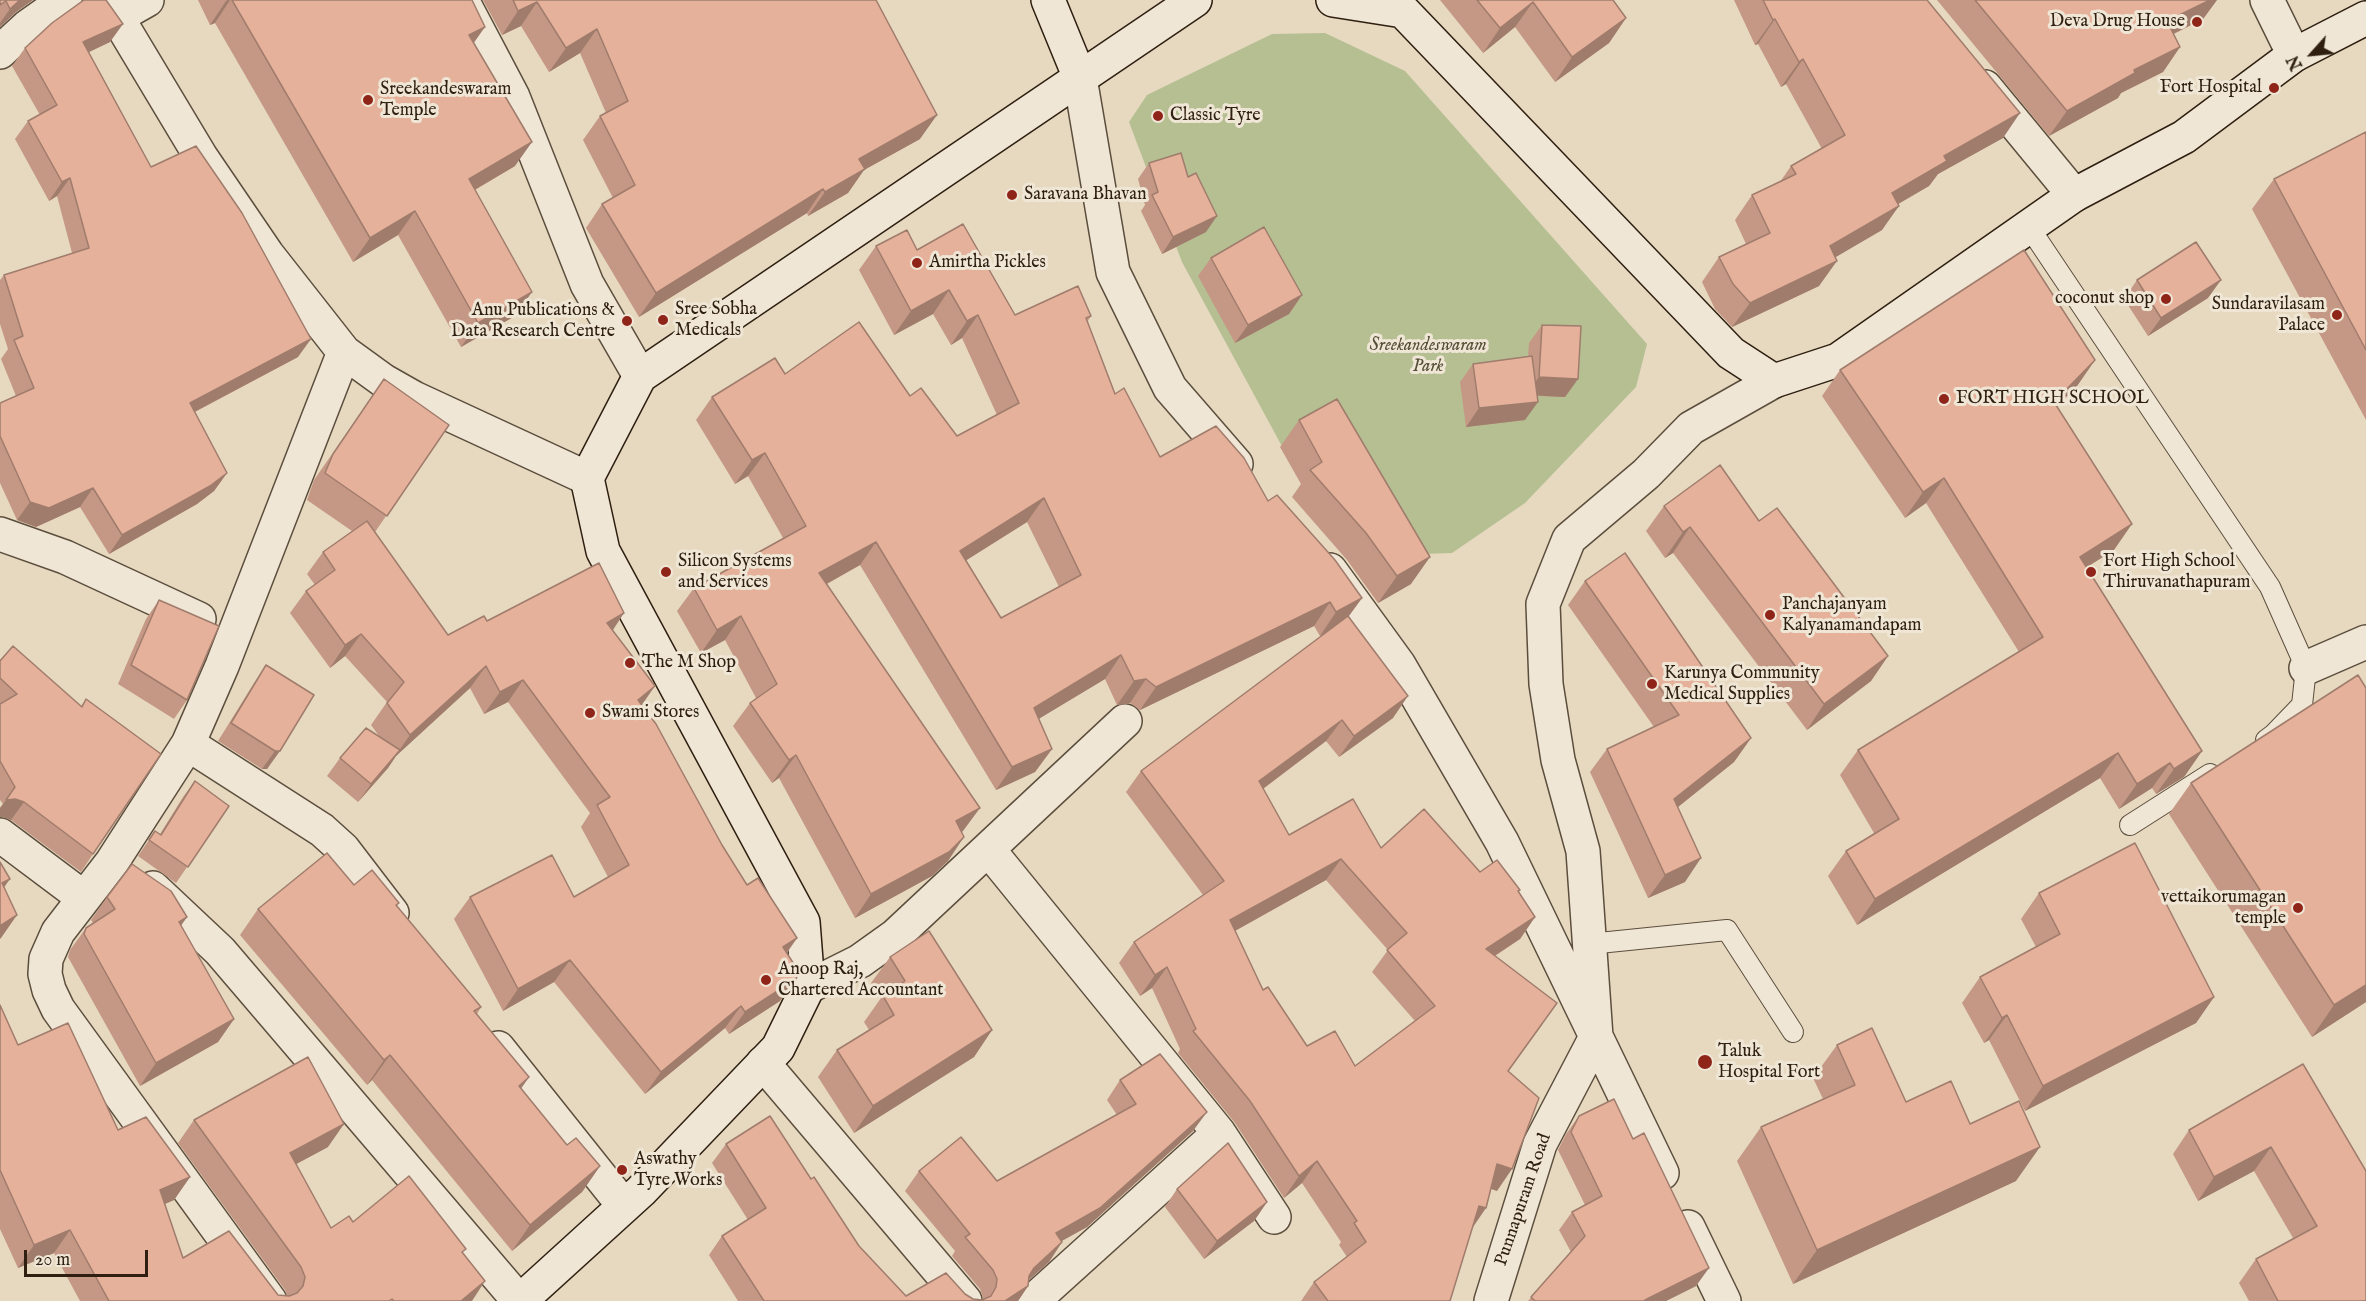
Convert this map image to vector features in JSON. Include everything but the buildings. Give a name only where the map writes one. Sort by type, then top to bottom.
[{"type":"street","points":[[0,52],[27,27],[65,0]]},
{"type":"street","points":[[147,0],[109,8],[201,157],[267,254],[344,352],[384,381],[414,398],[587,478]]},
{"type":"street","points":[[462,0],[513,97],[587,284],[640,376]]},
{"type":"street","points":[[1048,0],[1080,78],[1113,272],[1170,388],[1254,484]]},
{"type":"street","points":[[112,862],[158,891],[220,951],[520,1301],[641,1191],[778,1048],[808,987],[803,922],[603,551],[587,478],[640,376],[1195,0]]},
{"type":"street","points":[[1334,0],[1395,6],[1731,353],[1774,381]]},
{"type":"street","points":[[2268,0],[2294,56]]},
{"type":"street","points":[[1596,1038],[1583,851],[1558,760],[1546,684],[1543,604],[1569,539],[1646,474],[1691,428],[1774,381],[1838,360],[2074,195],[2184,137],[2294,56],[2366,18]]},
{"type":"street","points":[[1964,62],[2074,195]]},
{"type":"street","points":[[270,1301],[75,1033],[49,990],[45,974],[46,959],[58,932],[112,862],[188,744],[234,635],[344,352]]},
{"type":"street","points":[[0,534],[65,557],[234,635]]},
{"type":"street","points":[[1309,546],[1333,573],[1399,665],[1497,832],[1538,911],[1596,1038],[1724,1301]]},
{"type":"street","points":[[2306,668],[2366,642]]},
{"type":"street","points":[[808,987],[860,961],[895,936],[1125,721]]},
{"type":"street","points":[[188,744],[322,830],[343,849],[411,938]]},
{"type":"street","points":[[0,835],[84,898]]},
{"type":"street","points":[[988,849],[1219,1132],[1274,1217]]},
{"type":"street","points":[[477,1021],[624,1206]]},
{"type":"street","name":"Punnapuram Road","points":[[1491,1301],[1540,1144],[1596,1038]]},
{"type":"street","points":[[763,1063],[965,1301]]},
{"type":"street","points":[[1033,1301],[1219,1132]]},
{"type":"lane","points":[[2029,227],[2270,587],[2306,668],[2302,705],[2274,734],[2246,752]]},
{"type":"lane","points":[[2130,825],[2226,764]]},
{"type":"lane","points":[[1589,944],[1727,930],[1794,1032]]},
{"type":"green space","name":"Sreekandeswaram Park","points":[[1325,33],[1405,71],[1647,344],[1636,387],[1525,503],[1452,553],[1395,555],[1322,520],[1182,262],[1129,122],[1147,95],[1272,34]]},
{"type":"place","name":"Deva Drug House","points":[[2197,22]]},
{"type":"place","name":"Fort Hospital","points":[[2274,88]]},
{"type":"place","name":"Sreekandeswaram Temple","points":[[368,100]]},
{"type":"place","name":"Classic Tyre","points":[[1158,116]]},
{"type":"place","name":"Saravana Bhavan","points":[[1012,195]]},
{"type":"place","name":"Amirtha Pickles","points":[[917,263]]},
{"type":"place","name":"coconut shop","points":[[2166,299]]},
{"type":"place","name":"Sundaravilasam Palace","points":[[2337,315]]},
{"type":"place","name":"Sree Sobha Medicals","points":[[663,320]]},
{"type":"place","name":"Anu Publications & Data Research Centre","points":[[627,321]]},
{"type":"place","name":"FORT HIGH SCHOOL","points":[[1944,399]]},
{"type":"place","name":"Silicon Systems and Services","points":[[666,572]]},
{"type":"place","name":"Fort High School Thiruvanathapuram","points":[[2091,572]]},
{"type":"place","name":"Panchajanyam Kalyanamandapam","points":[[1770,615]]},
{"type":"place","name":"The M Shop","points":[[630,663]]},
{"type":"place","name":"Karunya Community Medical Supplies","points":[[1652,684]]},
{"type":"place","name":"Swami Stores","points":[[590,713]]},
{"type":"place","name":"vettaikorumagan temple","points":[[2298,908]]},
{"type":"place","name":"Anoop Raj, Chartered Accountant","points":[[766,980]]},
{"type":"place","name":"Taluk Hospital Fort","points":[[1705,1062]]},
{"type":"place","name":"Aswathy Tyre Works","points":[[622,1170]]}]
